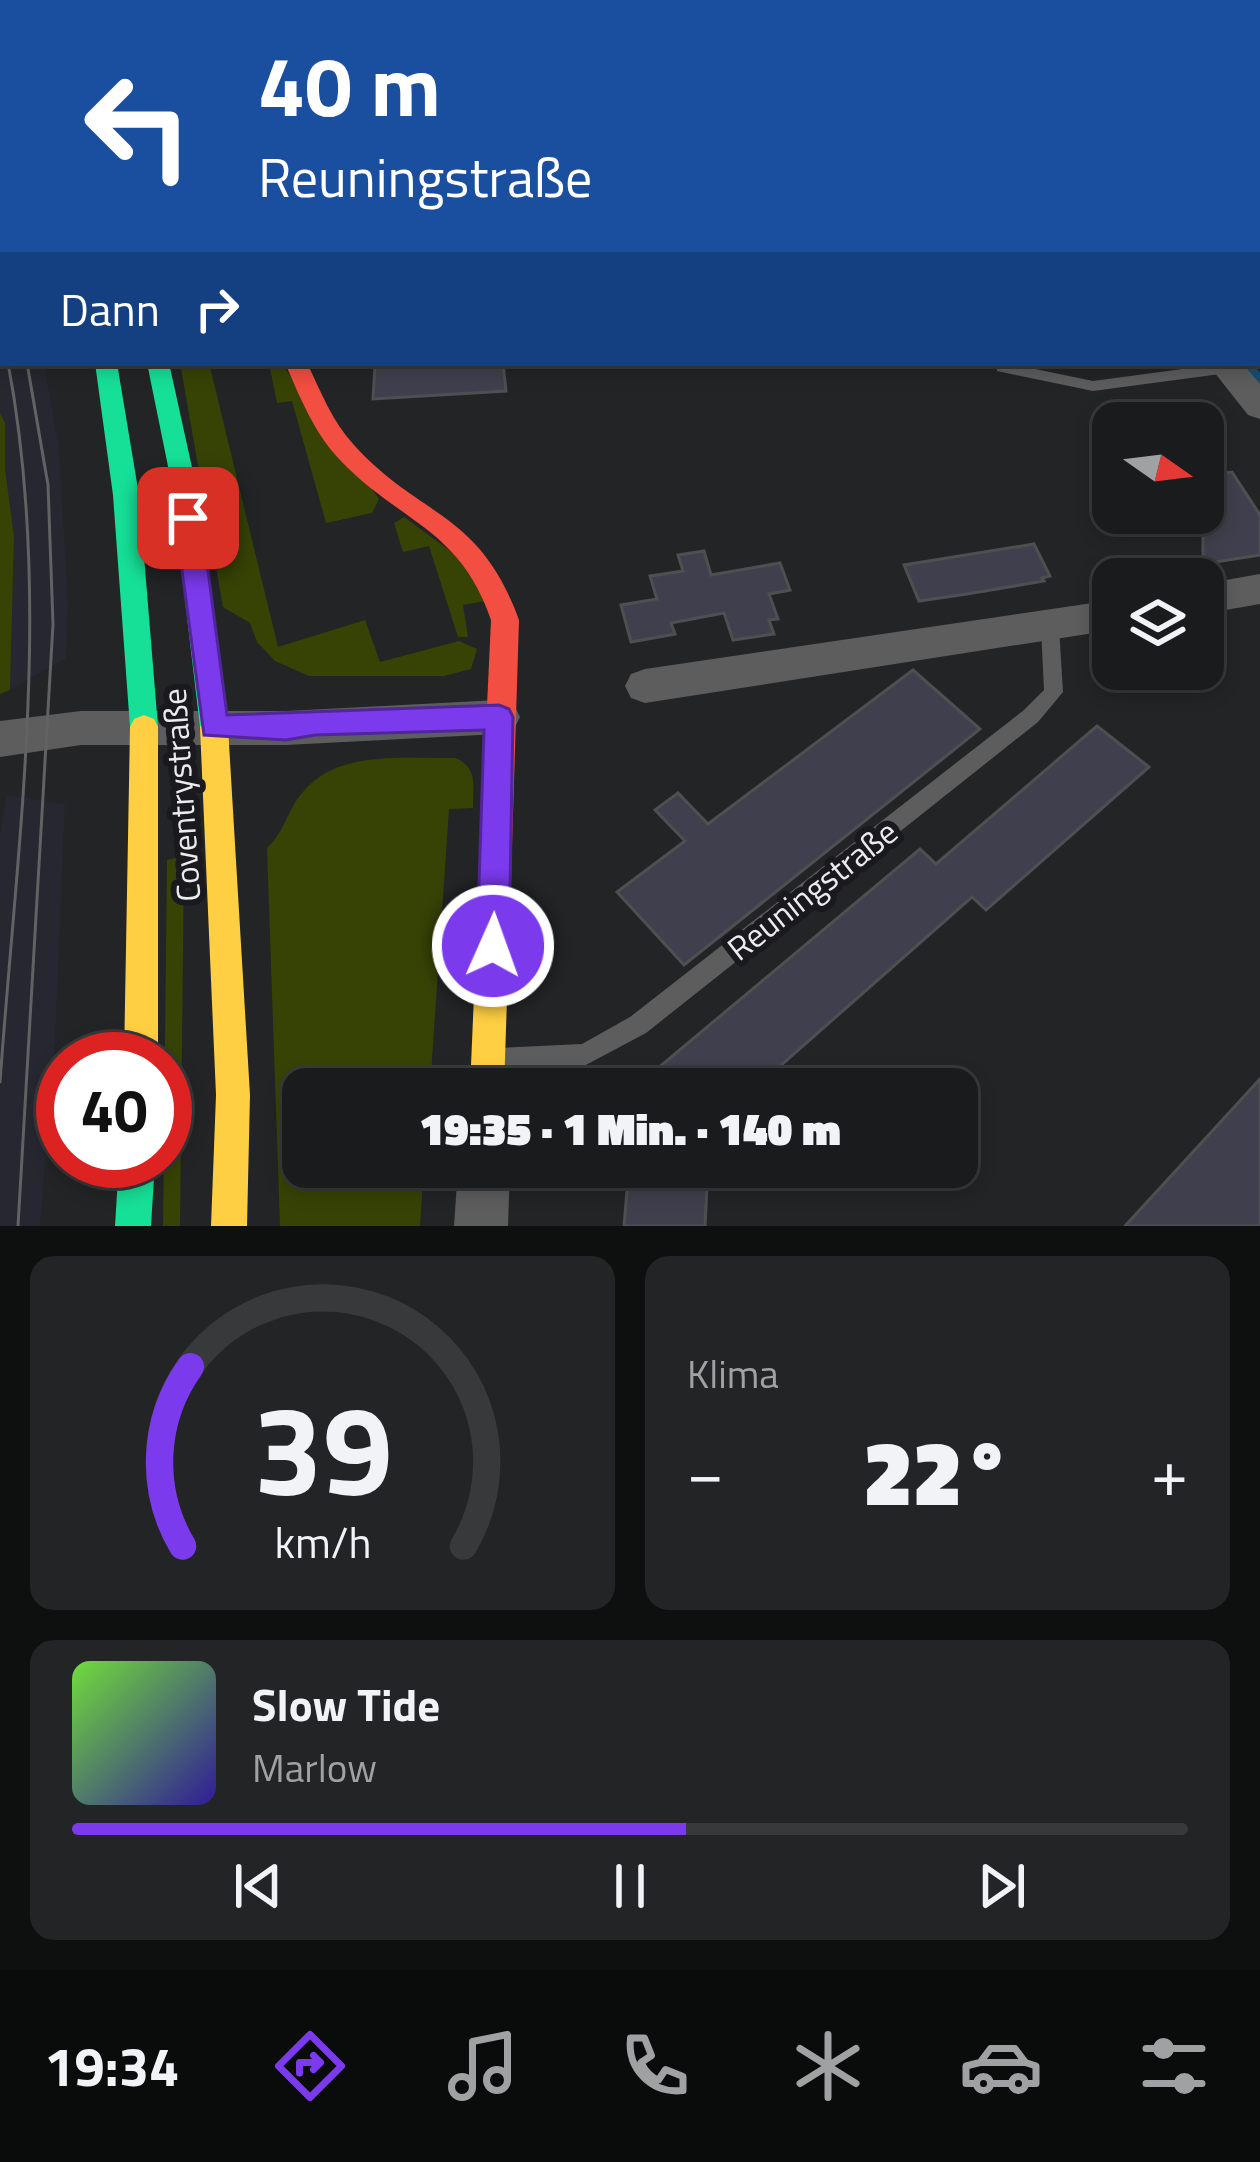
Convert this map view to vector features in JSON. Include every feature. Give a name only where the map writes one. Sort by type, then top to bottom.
[{"type":"main road","name":"Coventrystraße","points":[[106,366],[126,495],[144,727],[141,1032]]},
{"type":"main road","name":"Coventrystraße","points":[[159,366],[183,481],[214,727],[233,1095],[229,1226]]},
{"type":"main road","points":[[297,366],[326,426],[353,460],[475,552],[495,582],[506,620],[488,1068]]},
{"type":"main road","points":[[133,1226],[135,1188]]},
{"type":"street","points":[[1226,366],[1260,406]]},
{"type":"street","points":[[1224,595],[1260,589]]},
{"type":"street","points":[[645,686],[1092,619]]},
{"type":"street","points":[[0,739],[81,728],[286,728],[499,717]]},
{"type":"street","points":[[481,1226],[483,1188]]},
{"type":"lane","points":[[1002,367],[1093,386],[1226,366]]},
{"type":"lane","name":"Reuningstraße","points":[[488,1059],[584,1054],[669,1004],[1031,716],[1054,692],[1050,627]]},
{"type":"shaded area","points":[[0,366],[45,366],[59,448],[68,603],[66,658],[10,690],[14,536],[5,423],[0,413]]},
{"type":"shaded area","points":[[7,795],[65,804],[55,1032],[36,1032],[36,1188],[43,1188],[40,1226],[0,1226],[0,835]]},
{"type":"green space","points":[[181,366],[210,366],[278,647],[365,620],[380,662],[459,641],[477,649],[471,669],[444,676],[309,676],[275,661],[257,642],[250,623],[223,607]]},
{"type":"green space","points":[[270,366],[283,366],[379,499],[372,513],[326,523],[292,401],[277,403]]},
{"type":"green space","points":[[0,413],[5,423],[5,469],[14,536],[10,690],[0,694]]},
{"type":"green space","points":[[404,517],[460,558],[486,601],[463,605],[468,637],[458,637],[429,546],[403,552],[394,523]]},
{"type":"green space","points":[[455,758],[468,767],[473,785],[473,808],[449,809],[431,1068],[282,1068],[282,1188],[423,1188],[420,1226],[280,1226],[267,848],[302,793],[317,779],[353,763]]},
{"type":"green space","points":[[184,856],[182,1032],[165,1032],[167,860]]},
{"type":"green space","points":[[163,1188],[180,1188],[180,1226],[163,1226]]},
{"type":"building","points":[[375,366],[503,366],[506,391],[373,399]]},
{"type":"building","points":[[1232,472],[1260,515],[1260,555],[1224,561],[1203,558],[1203,534],[1224,534],[1224,473]]},
{"type":"building","points":[[1034,544],[1050,576],[1044,581],[967,594],[919,601],[904,565]]},
{"type":"building","points":[[704,551],[711,575],[780,563],[790,590],[769,594],[778,619],[769,620],[774,634],[733,640],[724,613],[671,623],[675,634],[631,642],[621,605],[657,599],[650,576],[683,571],[678,555]]},
{"type":"building","points":[[913,670],[980,729],[684,965],[617,892],[685,841],[655,810],[678,793],[708,824]]},
{"type":"building","points":[[1097,726],[1149,767],[986,910],[972,897],[778,1068],[658,1068],[920,849],[936,864]]},
{"type":"building","points":[[1260,1079],[1260,1226],[1125,1226]]},
{"type":"building","points":[[627,1188],[707,1188],[705,1226],[624,1226]]},
{"type":"waterway","points":[[1248,366],[1260,380]]},
{"type":"tram line","points":[[0,1082],[22,812],[30,632],[21,452],[8,366]]},
{"type":"tram line","points":[[18,1226],[53,624],[48,485],[28,366]]},
{"type":"traffic: fast","points":[[106,366],[126,495],[144,727]]},
{"type":"traffic: fast","points":[[159,366],[183,481],[214,727]]},
{"type":"traffic: fast","points":[[133,1226],[135,1188]]},
{"type":"traffic: slow","points":[[141,1032],[144,727]]},
{"type":"traffic: slow","points":[[214,727],[233,1095],[229,1226]]},
{"type":"traffic: slow","points":[[488,1068],[495,878]]},
{"type":"traffic: jam","points":[[297,366],[344,450],[463,544],[494,589],[505,620],[495,878]]},
{"type":"route","points":[[188,518],[214,727],[499,717],[493,946]]}]
